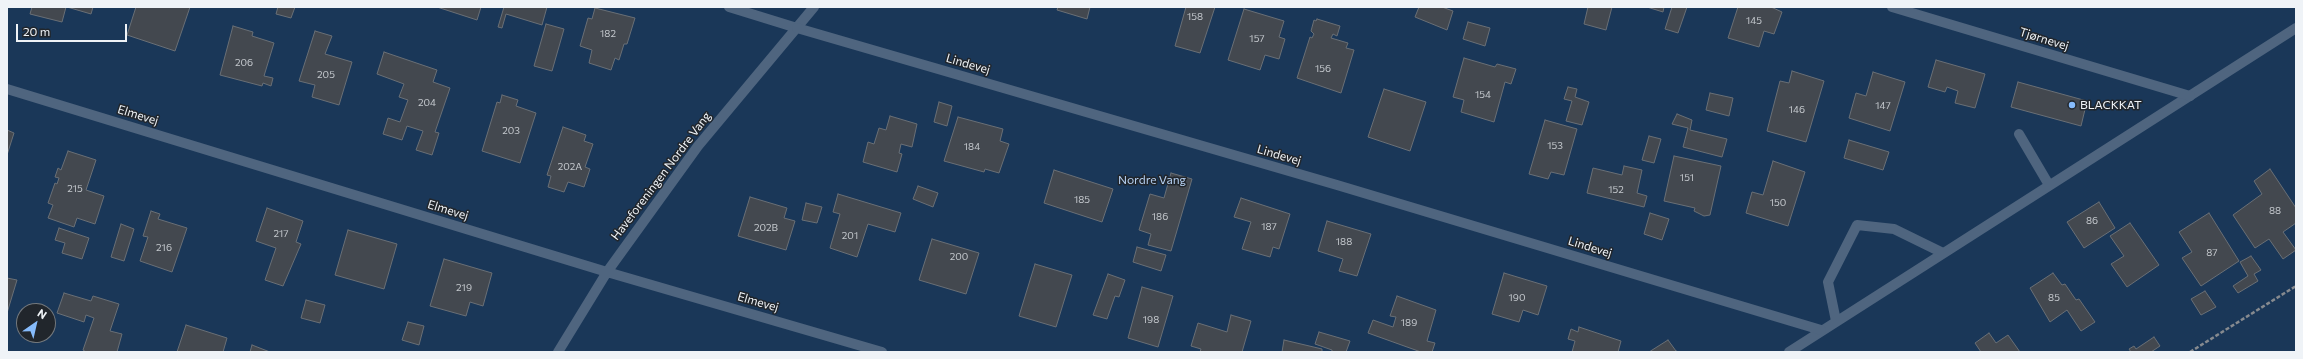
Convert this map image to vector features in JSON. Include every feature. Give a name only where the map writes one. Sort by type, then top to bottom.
[{"type":"street","name":"Lindevej","points":[[729,7],[1337,185],[1821,330]]},
{"type":"street","name":"Haveforeningen Nordre Vang","points":[[558,352],[607,272],[698,146],[814,7]]},
{"type":"street","name":"Tjørnevej","points":[[1892,7],[2190,96]]},
{"type":"street","points":[[1789,352],[1821,330],[2296,28]]},
{"type":"street","name":"Elmevej","points":[[7,89],[607,272],[882,352]]},
{"type":"street","points":[[2019,134],[2049,185]]},
{"type":"street","points":[[1836,321],[1828,282],[1857,225],[1894,229],[1943,253]]},
{"type":"path","points":[[2190,352],[2296,286]]},
{"type":"green space","name":"Nordre Vang","points":[[7,7],[2296,7],[2296,352],[7,352]]},
{"type":"building","points":[[32,7],[66,7],[62,22],[30,14]]},
{"type":"building","points":[[67,7],[93,7],[91,14]]},
{"type":"building","points":[[136,7],[190,7],[175,51],[127,35]]},
{"type":"building","points":[[278,7],[295,7],[291,18],[276,14]]},
{"type":"building","points":[[437,7],[481,7],[477,20]]},
{"type":"building","points":[[504,7],[547,7],[542,25],[506,14],[502,28],[498,27]]},
{"type":"building","points":[[1058,7],[1090,7],[1087,19],[1057,10]]},
{"type":"building","points":[[1186,7],[1215,7],[1200,53],[1175,46]]},
{"type":"building","points":[[1419,7],[1442,7],[1453,11],[1447,30],[1415,17]]},
{"type":"building","points":[[1588,7],[1612,7],[1606,30],[1584,24]]},
{"type":"building","points":[[1647,7],[1664,7],[1663,12]]},
{"type":"building","points":[[1672,7],[1687,7],[1678,33],[1665,29]]},
{"type":"building","points":[[1738,7],[1771,7],[1782,12],[1774,34],[1764,31],[1759,47],[1728,38]]},
{"type":"building","points":[[595,8],[635,18],[627,44],[624,44],[619,60],[615,58],[611,70],[589,63],[592,50],[580,46],[588,18],[592,19]]},
{"type":"building","points":[[1244,9],[1284,21],[1279,37],[1285,39],[1279,59],[1265,55],[1260,70],[1228,60]]},
{"type":"building","points":[[1317,19],[1340,26],[1337,36],[1333,34],[1331,38],[1348,43],[1346,48],[1354,50],[1341,93],[1297,78],[1310,37],[1312,38],[1314,34],[1311,31],[1314,20],[1316,21]]},
{"type":"building","points":[[1468,22],[1490,28],[1485,46],[1463,39]]},
{"type":"building","points":[[546,24],[564,29],[552,71],[534,66]]},
{"type":"building","points":[[233,26],[253,32],[252,36],[274,43],[264,76],[273,78],[271,86],[263,83],[262,86],[220,75]]},
{"type":"building","points":[[315,31],[332,36],[325,54],[352,62],[339,105],[312,97],[315,85],[299,81]]},
{"type":"building","points":[[384,52],[437,70],[433,82],[450,88],[435,132],[439,133],[432,155],[416,150],[423,131],[407,126],[402,140],[383,134],[388,118],[400,122],[408,100],[399,97],[404,84],[377,74]]},
{"type":"building","points":[[1464,58],[1495,67],[1497,64],[1516,69],[1511,84],[1505,82],[1494,122],[1461,112],[1464,100],[1453,97]]},
{"type":"building","points":[[1936,60],[1985,74],[1975,108],[1955,103],[1958,91],[1947,87],[1945,92],[1928,87]]},
{"type":"building","points":[[1792,71],[1824,81],[1806,142],[1767,131],[1780,81],[1789,83]]},
{"type":"building","points":[[1873,72],[1905,82],[1890,131],[1849,118],[1856,93],[1866,96]]},
{"type":"building","points":[[2018,82],[2087,101],[2081,126],[2011,107]]},
{"type":"building","points":[[1568,87],[1577,89],[1575,97],[1589,102],[1582,125],[1566,121],[1572,101],[1564,99]]},
{"type":"building","points":[[1384,89],[1426,102],[1410,151],[1368,137]]},
{"type":"building","points":[[1710,93],[1733,98],[1729,116],[1706,110]]},
{"type":"building","points":[[502,95],[518,100],[516,106],[536,113],[520,163],[482,151],[497,102],[500,103]]},
{"type":"building","points":[[939,102],[952,106],[947,126],[934,122]]},
{"type":"building","points":[[1677,114],[1692,120],[1690,130],[1727,139],[1722,157],[1683,147],[1688,128],[1672,124]]},
{"type":"building","points":[[890,116],[917,124],[912,147],[901,144],[899,153],[902,154],[897,172],[863,162],[868,142],[874,144],[879,128],[886,130]]},
{"type":"building","points":[[958,117],[1003,129],[1000,141],[1009,144],[999,173],[985,169],[984,172],[944,161]]},
{"type":"building","points":[[1545,120],[1577,129],[1564,175],[1551,172],[1548,179],[1529,174]]},
{"type":"building","points":[[563,127],[586,135],[584,141],[593,144],[585,167],[590,169],[584,187],[568,182],[564,192],[548,187],[551,176],[547,175]]},
{"type":"building","points":[[7,130],[14,133],[7,155]]},
{"type":"building","points":[[1649,136],[1661,139],[1654,163],[1642,160]]},
{"type":"building","points":[[1849,140],[1889,152],[1883,170],[1844,158]]},
{"type":"building","points":[[68,151],[96,160],[86,190],[104,196],[95,224],[77,218],[74,227],[48,218],[53,205],[48,203],[55,183],[57,184],[59,178],[55,177],[58,168],[61,170]]},
{"type":"building","points":[[1674,156],[1721,166],[1710,215],[1704,216],[1694,211],[1695,208],[1664,201]]},
{"type":"building","points":[[1773,161],[1805,172],[1788,226],[1746,213],[1752,192],[1763,195]]},
{"type":"building","points":[[1624,166],[1642,170],[1637,193],[1647,196],[1644,207],[1587,193],[1593,168],[1622,175]]},
{"type":"building","points":[[2270,169],[2296,208],[2296,223],[2283,232],[2296,250],[2283,259],[2269,239],[2255,248],[2233,215],[2262,194],[2254,181]]},
{"type":"building","points":[[1054,170],[1113,189],[1102,222],[1044,203]]},
{"type":"building","points":[[1171,173],[1192,179],[1171,251],[1148,245],[1151,234],[1139,230],[1150,194],[1164,198]]},
{"type":"building","points":[[918,186],[938,193],[933,207],[913,199]]},
{"type":"building","points":[[838,194],[901,213],[895,232],[868,224],[857,257],[830,248],[840,214],[833,212]]},
{"type":"building","points":[[750,197],[787,208],[784,218],[795,221],[786,250],[738,236]]},
{"type":"building","points":[[1241,198],[1290,214],[1279,249],[1273,247],[1270,257],[1242,249],[1251,222],[1234,217]]},
{"type":"building","points":[[2099,202],[2115,228],[2084,248],[2067,222]]},
{"type":"building","points":[[806,203],[822,207],[817,223],[802,220]]},
{"type":"building","points":[[267,208],[303,221],[296,242],[301,244],[283,286],[265,280],[276,248],[256,241]]},
{"type":"building","points":[[151,211],[160,214],[158,219],[187,228],[172,272],[140,261],[148,237],[143,236]]},
{"type":"building","points":[[1650,213],[1669,219],[1662,240],[1644,234]]},
{"type":"building","points":[[2209,213],[2239,261],[2201,286],[2182,258],[2192,252],[2179,232]]},
{"type":"building","points":[[1327,221],[1371,234],[1357,276],[1339,271],[1343,259],[1318,251]]},
{"type":"building","points":[[2130,223],[2159,265],[2127,287],[2111,264],[2124,256],[2110,236]]},
{"type":"building","points":[[121,224],[134,229],[124,261],[111,257]]},
{"type":"building","points":[[59,228],[89,238],[82,259],[62,253],[65,243],[55,240]]},
{"type":"building","points":[[348,230],[397,244],[384,289],[335,275]]},
{"type":"building","points":[[932,239],[979,253],[966,294],[919,280]]},
{"type":"building","points":[[1137,247],[1166,255],[1161,271],[1133,262]]},
{"type":"building","points":[[2251,256],[2261,270],[2254,274],[2258,281],[2238,293],[2233,286],[2248,276],[2240,262]]},
{"type":"building","points":[[444,259],[492,273],[483,306],[470,302],[466,316],[430,306]]},
{"type":"building","points":[[1035,264],[1072,275],[1056,327],[1019,316]]},
{"type":"building","points":[[1504,273],[1547,286],[1538,315],[1523,310],[1519,322],[1492,314]]},
{"type":"building","points":[[2053,273],[2062,285],[2065,284],[2076,300],[2079,299],[2095,322],[2081,331],[2067,310],[2050,322],[2030,288]]},
{"type":"building","points":[[1108,274],[1125,280],[1119,297],[1115,296],[1107,319],[1093,315]]},
{"type":"building","points":[[7,278],[17,280],[7,313]]},
{"type":"building","points":[[1142,287],[1173,296],[1158,347],[1128,338]]},
{"type":"building","points":[[2205,291],[2216,307],[2201,315],[2191,299]]},
{"type":"building","points":[[64,293],[91,301],[93,296],[119,304],[110,331],[122,334],[117,352],[86,352],[83,350],[94,318],[86,315],[84,322],[57,313]]},
{"type":"building","points":[[1397,296],[1436,310],[1427,341],[1435,343],[1432,352],[1421,352],[1368,333],[1373,320],[1393,327],[1396,317],[1390,316]]},
{"type":"building","points":[[306,300],[325,305],[320,323],[301,318]]},
{"type":"building","points":[[1231,315],[1251,321],[1242,352],[1200,352],[1201,349],[1191,346],[1198,323],[1227,332]]},
{"type":"building","points":[[408,322],[424,326],[419,345],[402,340]]},
{"type":"building","points":[[186,325],[227,338],[223,352],[177,352]]},
{"type":"building","points":[[1579,327],[1621,341],[1618,352],[1572,352],[1575,341],[1568,339],[1571,329],[1578,332]]},
{"type":"building","points":[[1319,332],[1350,341],[1346,352],[1332,352],[1332,350],[1315,344]]},
{"type":"building","points":[[1989,333],[1996,343],[2008,335],[2020,352],[1981,352],[1975,343]]},
{"type":"building","points":[[2154,337],[2160,346],[2151,352],[2131,352],[2129,349],[2134,346],[2136,349]]},
{"type":"building","points":[[1284,340],[1322,349],[1322,352],[1282,352]]},
{"type":"building","points":[[1668,340],[1676,351],[1679,352],[1649,352]]},
{"type":"building","points":[[252,345],[270,352],[250,352]]},
{"type":"place","name":"BLACKKAT","points":[[2072,105]]}]
